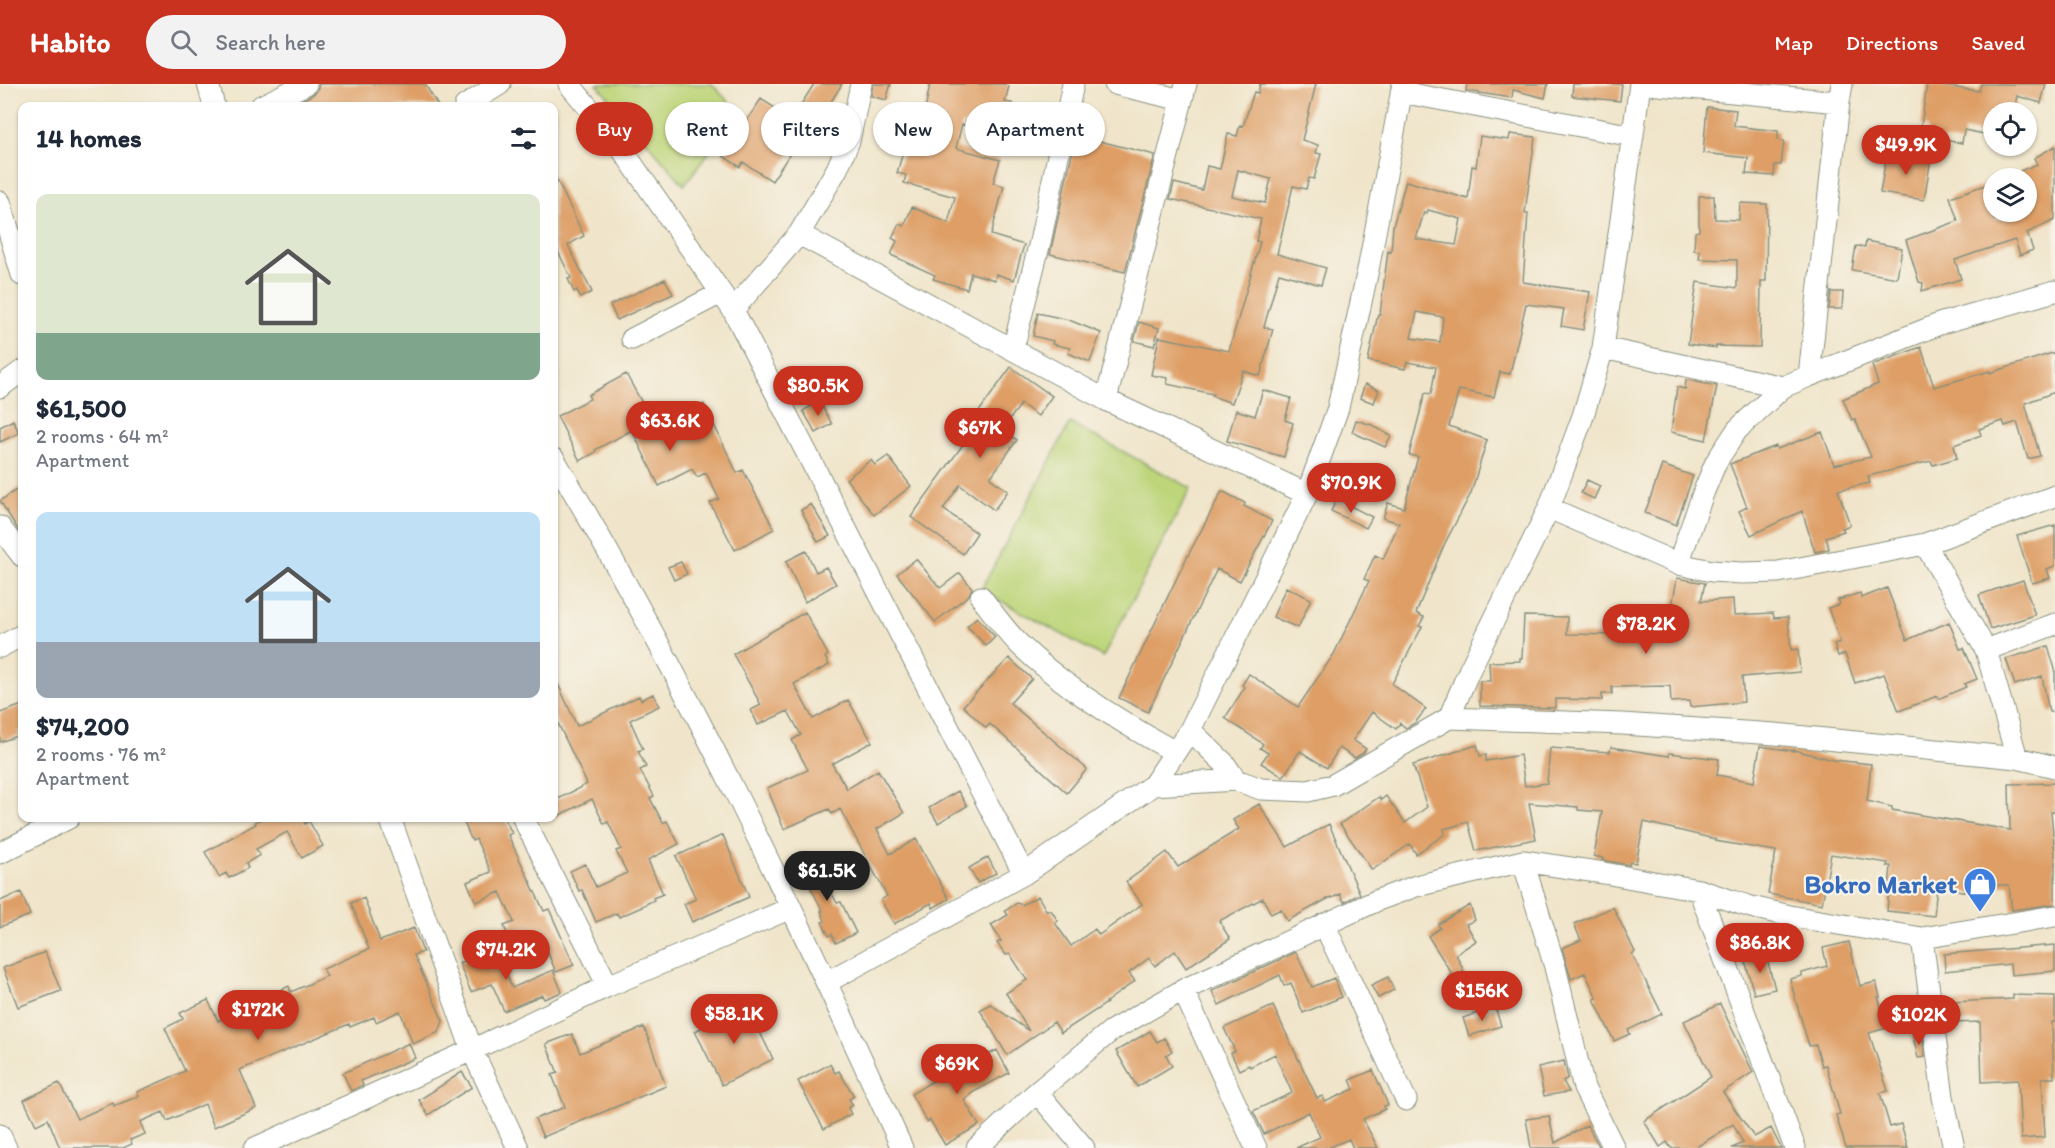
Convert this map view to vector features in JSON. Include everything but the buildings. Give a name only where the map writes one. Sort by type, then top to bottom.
[{"type":"street","points":[[208,84],[213,102]]},
{"type":"street","points":[[269,102],[306,84]]},
{"type":"street","points":[[471,102],[500,84]]},
{"type":"street","points":[[569,84],[617,142],[727,301],[1024,874]]},
{"type":"street","points":[[632,339],[727,301],[799,234],[837,169],[849,141],[861,84]]},
{"type":"street","points":[[1013,349],[1040,242],[1073,84]]},
{"type":"street","points":[[1106,400],[1184,92],[1115,84]]},
{"type":"street","points":[[1449,718],[1469,671],[1549,508],[1583,416],[1603,348],[1640,84]]},
{"type":"street","points":[[1648,84],[1840,93],[1809,376]]},
{"type":"street","points":[[827,982],[1024,874],[1153,785],[1190,730],[1308,494],[1338,408],[1369,265],[1402,88],[1633,136]]},
{"type":"street","points":[[0,202],[18,262]]},
{"type":"street","points":[[799,234],[1106,400],[1308,494]]},
{"type":"street","points":[[1678,564],[1716,462],[1737,430],[1783,387],[1942,323],[2055,291]]},
{"type":"street","points":[[1603,348],[1783,387]]},
{"type":"street","points":[[0,387],[18,374]]},
{"type":"street","points":[[558,466],[601,538],[708,737],[827,982],[902,1148]]},
{"type":"street","points":[[1549,508],[1678,564],[1713,571],[1743,573],[1778,572],[1925,544],[2055,496]]},
{"type":"street","points":[[0,527],[18,551]]},
{"type":"street","points":[[1925,544],[1986,650],[2018,758]]},
{"type":"street","points":[[981,597],[1019,644],[1058,676],[1131,728],[1175,752]]},
{"type":"street","points":[[1986,650],[2055,624]]},
{"type":"street","points":[[0,647],[18,636]]},
{"type":"street","points":[[1153,785],[1236,780],[1261,789],[1308,791],[1333,785],[1449,718],[1622,724],[1775,734],[2018,758],[2055,767]]},
{"type":"street","points":[[1190,730],[1224,763],[1236,780]]},
{"type":"street","points":[[0,853],[61,822]]},
{"type":"street","points":[[391,822],[472,1050],[518,1148]]},
{"type":"street","points":[[525,822],[608,986]]},
{"type":"street","points":[[1523,861],[1555,967],[1584,1088],[1614,1148]]},
{"type":"street","points":[[977,1148],[1037,1092],[1111,1031],[1183,990],[1378,900],[1416,886],[1523,861],[1699,890],[1751,907],[1790,916],[1922,939],[2055,916]]},
{"type":"street","points":[[1699,890],[1795,1148]]},
{"type":"street","points":[[255,1148],[608,986],[791,908]]},
{"type":"street","points":[[1323,924],[1407,1100]]},
{"type":"street","points":[[1922,939],[1943,1097],[1954,1148]]},
{"type":"street","points":[[1183,990],[1256,1148]]},
{"type":"street","points":[[1037,1092],[1084,1148]]},
{"type":"street","points":[[0,1135],[6,1148]]},
{"type":"green space","points":[[597,84],[712,84],[729,102],[665,102],[665,156],[706,156],[684,185],[653,149],[653,102],[613,102]]},
{"type":"green space","points":[[1070,423],[1191,488],[1103,657],[981,590]]},
{"type":"place","name":"Bokro Market","points":[[1980,913]]}]
